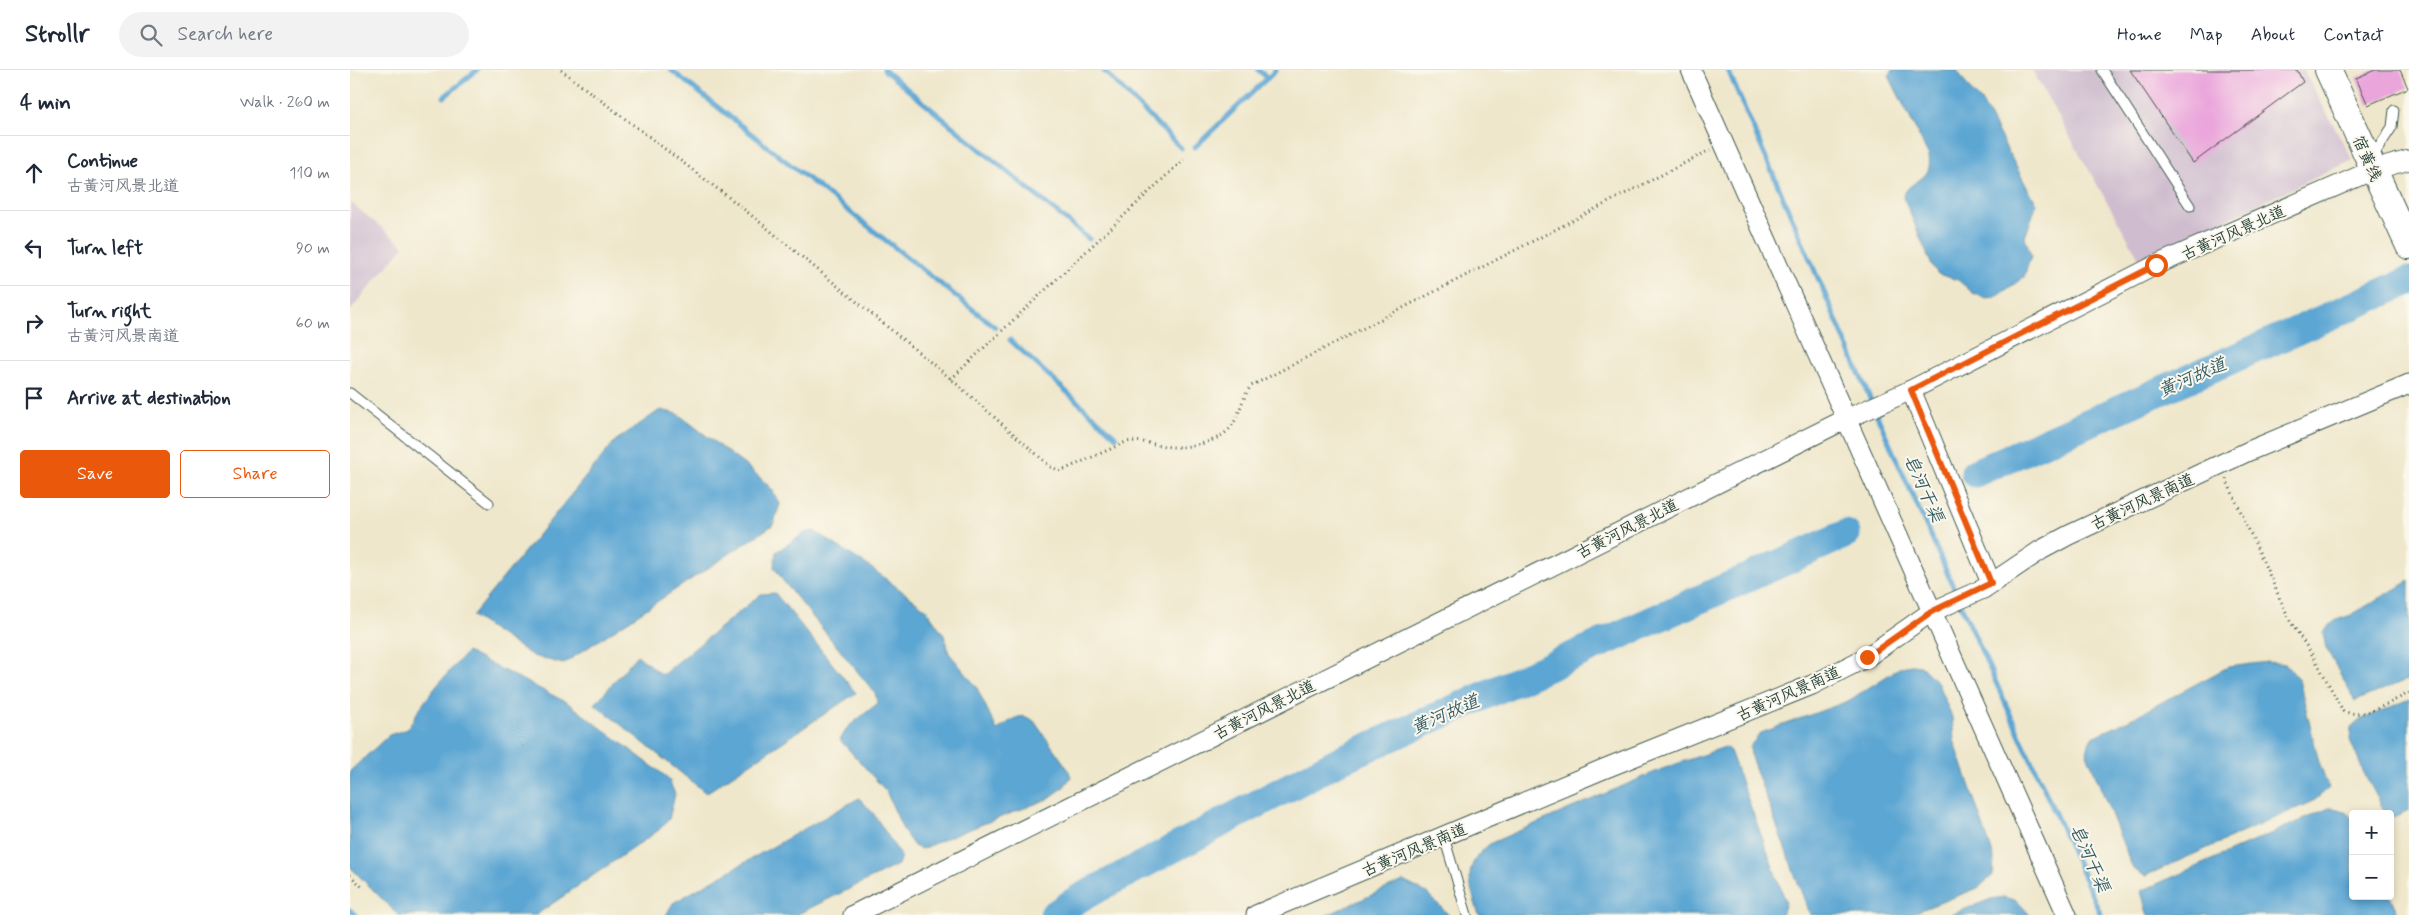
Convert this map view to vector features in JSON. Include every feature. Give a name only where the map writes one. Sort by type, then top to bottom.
[{"type":"main road","name":"宿黄线","points":[[2328,70],[2409,246]]},
{"type":"street","points":[[1691,70],[1851,417],[1931,612],[2067,915]]},
{"type":"street","name":"古黄河风景北道","points":[[853,915],[1851,417],[1905,392],[2156,265],[2371,166],[2409,160]]},
{"type":"street","name":"古黄河风景南道","points":[[1256,915],[1812,685],[1867,657],[1931,612],[1991,583],[2041,550],[2069,535],[2220,465],[2409,384]]},
{"type":"street","points":[[1905,392],[1991,583]]},
{"type":"lane","points":[[2102,70],[2190,206]]},
{"type":"lane","points":[[2371,166],[2392,127],[2394,110]]},
{"type":"lane","points":[[350,392],[489,503]]},
{"type":"lane","points":[[1444,837],[1467,915]]},
{"type":"path","points":[[561,70],[740,206],[951,379],[1056,470],[1062,471],[1126,442],[1135,440],[1173,447],[1211,441],[1221,437],[1230,429],[1251,386],[1724,143]]},
{"type":"path","points":[[951,379],[1184,159]]},
{"type":"path","points":[[2220,465],[2290,622],[2315,659],[2343,711],[2350,714],[2362,714],[2409,693]]},
{"type":"path","points":[[350,875],[362,887]]},
{"type":"shaded area","points":[[2032,70],[2303,70],[2353,160],[2140,260]]},
{"type":"shaded area","points":[[350,202],[404,246],[350,311]]},
{"type":"water","points":[[1892,70],[1957,70],[1971,91],[1982,102],[2037,203],[2025,237],[2031,256],[2024,277],[1996,297],[1984,298],[1973,293],[1958,280],[1938,274],[1932,266],[1903,196],[1911,185],[1928,171],[1929,156],[1889,76]]},
{"type":"water","points":[[660,410],[678,414],[755,473],[772,489],[780,504],[773,525],[563,664],[533,656],[472,616],[615,441]]},
{"type":"water","points":[[814,531],[870,567],[926,609],[944,635],[949,653],[976,686],[997,730],[1019,717],[1034,721],[1068,769],[1071,777],[1063,788],[1048,799],[922,849],[914,846],[904,832],[886,791],[840,740],[848,727],[878,703],[875,693],[784,582],[774,567],[776,552],[805,533]]},
{"type":"water","points":[[2409,581],[2409,679],[2355,701],[2326,648],[2323,633],[2332,622],[2351,615]]},
{"type":"water","points":[[775,593],[856,693],[706,793],[595,704],[637,655],[662,675],[761,594]]},
{"type":"water","points":[[467,652],[568,703],[668,778],[675,794],[669,819],[659,830],[536,915],[398,915],[350,867],[350,771],[389,735],[408,729],[427,698]]},
{"type":"water","points":[[2267,662],[2286,664],[2299,680],[2319,762],[2329,788],[2315,800],[2145,876],[2133,869],[2086,751],[2091,738],[2228,667]]},
{"type":"water","points":[[1921,666],[1937,682],[1952,717],[1954,740],[1994,858],[1993,875],[1978,888],[1908,915],[1810,915],[1751,757],[1750,746],[1761,733],[1848,701],[1901,667]]},
{"type":"water","points":[[2409,699],[2409,810],[2394,817],[2394,810],[2384,810],[2363,771],[2350,740],[2351,728],[2360,720]]},
{"type":"water","points":[[1725,747],[1730,751],[1786,902],[1782,915],[1479,915],[1470,884],[1471,867],[1481,851],[1491,843],[1662,769]]},
{"type":"water","points":[[859,798],[873,813],[901,856],[898,865],[796,915],[666,915],[673,903]]},
{"type":"water","points":[[2329,808],[2342,810],[2349,815],[2349,900],[2392,900],[2399,915],[2149,915],[2141,891]]},
{"type":"water","points":[[1403,881],[1427,893],[1449,915],[1327,915]]},
{"type":"water","points":[[2004,897],[2017,901],[2030,915],[1950,915],[1991,899]]},
{"type":"building","points":[[2130,70],[2297,70],[2303,82],[2193,163]]},
{"type":"building","points":[[2375,70],[2400,70],[2408,88],[2368,105],[2356,78]]},
{"type":"waterway","points":[[444,97],[477,70]]},
{"type":"waterway","points":[[671,70],[995,327]]},
{"type":"waterway","points":[[884,70],[1089,239]]},
{"type":"waterway","points":[[1103,70],[1181,148]]},
{"type":"waterway","points":[[1258,70],[1268,78]]},
{"type":"waterway","points":[[1195,147],[1276,70]]},
{"type":"waterway","name":"皂河干渠","points":[[1728,70],[1872,403]]},
{"type":"waterway","name":"黄河故道","points":[[1975,473],[2409,281]]},
{"type":"waterway","points":[[1010,340],[1116,437]]},
{"type":"waterway","name":"皂河干渠","points":[[1875,411],[1957,595]]},
{"type":"waterway","name":"黄河故道","points":[[1054,915],[1078,899],[1342,759],[1846,534]]},
{"type":"waterway","name":"皂河干渠","points":[[1960,603],[2101,915]]},
{"type":"waterway","points":[[350,910],[355,915]]},
{"type":"route","points":[[1867,657],[1931,612],[1983,589],[1991,583],[1911,390],[2156,265]]}]
